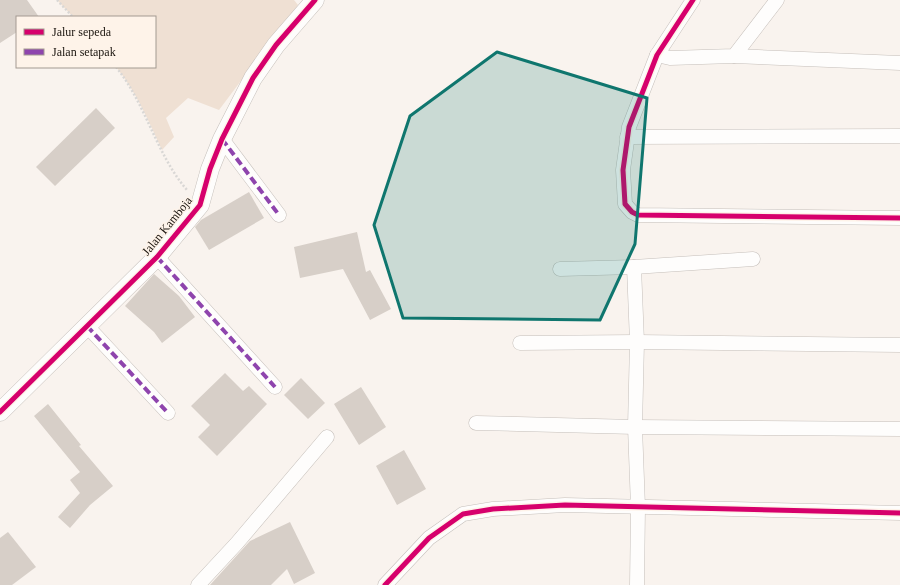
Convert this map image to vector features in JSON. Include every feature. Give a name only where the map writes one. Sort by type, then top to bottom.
[{"type":"street","name":"Jalan Kamboja","points":[[0,412],[157,257],[200,205],[210,169],[222,139],[253,78],[276,45],[315,0]]},
{"type":"street","points":[[693,0],[657,55],[628,127],[623,170],[625,204],[632,212],[638,215],[900,218]]},
{"type":"street","points":[[734,56],[777,0]]},
{"type":"street","points":[[657,55],[670,58],[734,56],[900,62]]},
{"type":"street","points":[[627,136],[900,136]]},
{"type":"street","points":[[222,139],[279,214]]},
{"type":"street","points":[[157,257],[275,387]]},
{"type":"street","points":[[560,269],[634,267],[753,258]]},
{"type":"street","points":[[634,267],[637,342],[635,427],[638,507],[637,585]]},
{"type":"street","points":[[87,326],[168,413]]},
{"type":"street","points":[[520,343],[637,342],[900,345]]},
{"type":"street","points":[[476,423],[635,427],[900,429]]},
{"type":"street","points":[[198,585],[237,543],[326,437]]},
{"type":"street","points":[[385,585],[428,538],[463,514],[493,509],[565,505],[900,513]]},
{"type":"path","points":[[57,0],[72,16]]},
{"type":"path","points":[[117,68],[124,77],[148,119],[174,175],[200,205]]},
{"type":"highlighted area","points":[[497,52],[647,98],[635,244],[600,320],[403,318],[374,225],[410,116]]},
{"type":"shaded area","points":[[57,0],[294,0],[298,5],[219,110],[188,98],[166,118],[174,137],[162,150],[136,96],[117,68],[156,68],[156,16],[72,16]]},
{"type":"building","points":[[0,0],[27,0],[38,16],[16,16],[16,33],[0,43]]},
{"type":"building","points":[[96,108],[115,128],[55,186],[36,167]]},
{"type":"building","points":[[249,192],[264,218],[209,250],[195,227],[201,220]]},
{"type":"building","points":[[357,232],[366,272],[370,270],[391,309],[370,320],[343,269],[300,278],[294,247]]},
{"type":"building","points":[[154,274],[179,296],[195,317],[162,343],[154,332],[125,306]]},
{"type":"building","points":[[225,373],[243,391],[249,386],[267,404],[217,456],[198,437],[210,425],[191,406]]},
{"type":"building","points":[[301,378],[325,403],[308,419],[284,395]]},
{"type":"building","points":[[361,387],[386,427],[359,445],[334,404]]},
{"type":"building","points":[[48,404],[81,445],[79,446],[113,486],[90,505],[70,528],[58,517],[80,493],[70,480],[80,472],[34,416]]},
{"type":"building","points":[[404,450],[426,489],[397,505],[376,466]]},
{"type":"building","points":[[290,522],[315,573],[294,584],[287,569],[271,585],[210,585],[250,541]]},
{"type":"building","points":[[8,532],[36,567],[12,585],[0,585],[0,538]]},
{"type":"marked path","points":[[222,139],[279,215]]},
{"type":"marked path","points":[[157,257],[275,387]]},
{"type":"marked path","points":[[87,326],[168,413]]},
{"type":"cycle path","points":[[0,412],[157,257],[200,205],[210,169],[222,139],[253,78],[276,45],[315,0]]},
{"type":"cycle path","points":[[693,0],[657,55],[629,127],[623,170],[625,204],[632,212],[638,215],[900,218]]},
{"type":"cycle path","points":[[385,585],[429,538],[463,514],[493,509],[565,505],[900,513]]}]
